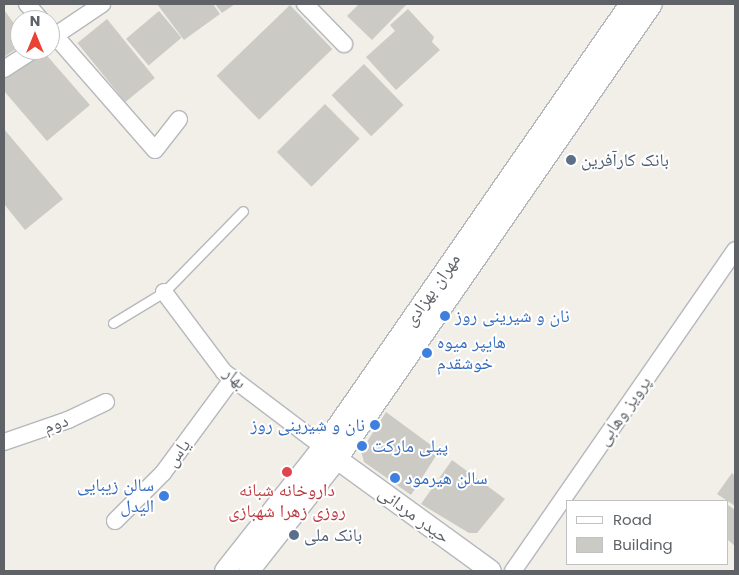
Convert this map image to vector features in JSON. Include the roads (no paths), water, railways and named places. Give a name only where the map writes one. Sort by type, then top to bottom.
[{"type":"street","points":[[60,30],[102,4]]},
{"type":"street","points":[[305,4],[344,44]]},
{"type":"street","name":"مهران بهزادی","points":[[249,571],[630,4]]},
{"type":"street","name":"مهران بهزادی","points":[[225,571],[330,453],[652,4]]},
{"type":"street","points":[[60,44],[155,150],[179,119]]},
{"type":"street","points":[[4,69],[18,60]]},
{"type":"street","name":"پرویز وهابی","points":[[513,571],[735,250]]},
{"type":"street","name":"بهار","points":[[164,292],[224,372],[330,453]]},
{"type":"street","name":"یاس","points":[[115,521],[163,473],[233,378]]},
{"type":"street","name":"دوم","points":[[4,442],[68,420],[106,402]]},
{"type":"street","name":"حیدر مردانی","points":[[330,453],[491,571]]},
{"type":"lane","points":[[113,323],[164,292],[243,210]]},
{"type":"place","name":"بانک کارآفرین","points":[[571,160]]},
{"type":"place","name":"نان و شيرينى روز","points":[[445,316]]},
{"type":"place","name":"هایپر میوه خوشقدم","points":[[427,353]]},
{"type":"place","name":"نان و شیرینی روز","points":[[375,425]]},
{"type":"place","name":"پیلی مارکت","points":[[362,446]]},
{"type":"place","name":"داروخانه شبانه روزی زهرا شهبازی","points":[[287,472]]},
{"type":"place","name":"سالن هیرمود","points":[[395,478]]},
{"type":"place","name":"سالن زیبایی الیدل","points":[[164,496]]},
{"type":"place","name":"بانک ملی","points":[[294,535]]}]
